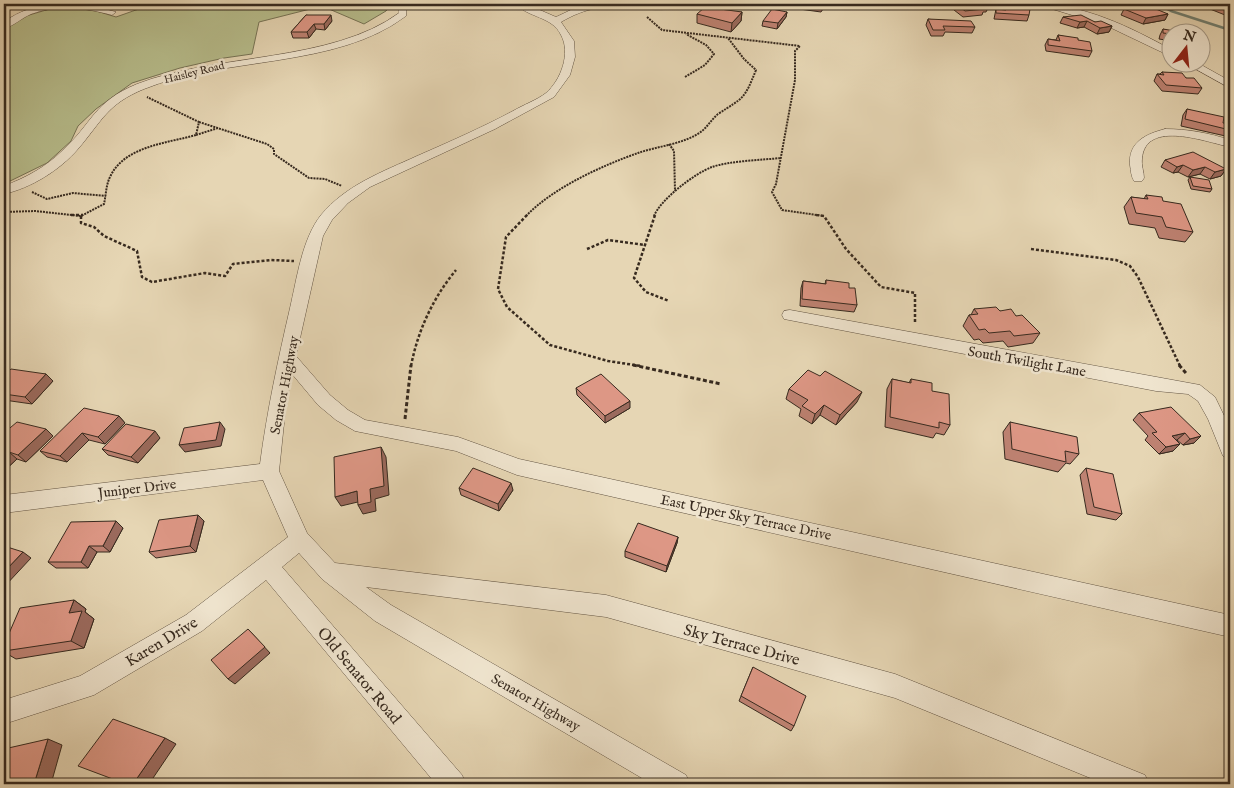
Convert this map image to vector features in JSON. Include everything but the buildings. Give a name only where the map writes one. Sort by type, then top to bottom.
[{"type":"street","name":"Haisley Road","points":[[4,190],[22,183],[58,161],[69,151],[106,106],[135,90],[164,78],[198,69],[354,40],[382,30],[397,21],[403,14],[403,4]]},
{"type":"street","points":[[520,4],[556,21],[571,13],[592,6],[662,8],[688,4]]},
{"type":"street","points":[[1040,4],[1094,12],[1162,48]]},
{"type":"street","points":[[4,26],[28,12],[47,8],[91,6],[112,12]]},
{"type":"street","name":"Senator Highway","points":[[556,21],[568,41],[570,58],[565,75],[550,95],[491,127],[366,184],[343,200],[326,218],[316,236],[277,404],[269,471],[300,540],[330,572],[383,613],[678,784]]},
{"type":"street","points":[[1206,72],[1230,85]]},
{"type":"street","points":[[1138,178],[1135,166],[1136,153],[1148,137],[1160,132],[1179,132],[1230,144]]},
{"type":"street","name":"South Twilight Lane","points":[[790,315],[1156,385],[1183,387],[1200,392]]},
{"type":"street","name":"East Upper Sky Terrace Drive","points":[[288,358],[324,400],[342,415],[361,426],[458,444],[517,467],[1230,626]]},
{"type":"street","points":[[1200,392],[1207,400],[1230,451]]},
{"type":"street","name":"Juniper Drive","points":[[4,504],[269,471]]},
{"type":"street","name":"Karen Drive","points":[[4,712],[85,686],[194,623],[300,540]]},
{"type":"street","name":"Old Senator Road","points":[[268,566],[453,784]]},
{"type":"street","name":"Sky Terrace Drive","points":[[330,572],[606,606],[895,686],[1136,784]]},
{"type":"path","points":[[643,7],[647,17],[656,27],[662,30],[800,46],[795,51],[795,80],[776,184],[772,192],[782,210],[824,216],[846,250],[881,286],[915,293],[914,340]]},
{"type":"path","points":[[680,32],[696,38],[714,54],[709,62],[700,69],[685,76]]},
{"type":"path","points":[[721,384],[678,376],[653,368],[608,361],[550,345],[507,307],[498,289],[506,237],[533,209],[552,194],[638,153],[669,144],[702,131],[717,115],[735,104],[747,93],[756,70],[745,64],[737,48],[728,38]]},
{"type":"path","points":[[135,90],[199,122],[267,144],[274,149],[274,154],[309,178],[325,179],[354,192]]},
{"type":"path","points":[[196,135],[199,122]]},
{"type":"path","points":[[4,212],[35,211],[81,216],[104,204],[110,175],[125,159],[158,144],[218,128]]},
{"type":"path","points":[[669,144],[674,151],[675,192]]},
{"type":"path","points":[[669,302],[646,292],[634,278],[657,208],[699,173],[712,167],[781,158]]},
{"type":"path","points":[[22,183],[40,198],[54,200],[70,193],[106,196]]},
{"type":"path","points":[[81,216],[81,223],[94,227],[104,236],[137,251],[138,265],[142,277],[152,282],[205,273],[225,276],[232,264],[271,260],[310,261]]},
{"type":"path","points":[[587,249],[608,240],[644,245]]},
{"type":"path","points":[[1031,249],[1116,260],[1130,266],[1138,277],[1176,361],[1200,392]]},
{"type":"path","points":[[405,435],[406,398],[413,358],[428,310],[441,286],[456,270]]},
{"type":"green space","points":[[153,4],[392,4],[386,11],[364,24],[322,6],[259,22],[252,54],[180,68],[132,83],[96,109],[78,126],[71,141],[47,163],[4,184],[4,74],[10,68],[4,59],[4,30],[19,18],[53,8],[90,9],[116,17]]},
{"type":"waterway","points":[[1157,4],[1171,11],[1230,30]]}]
